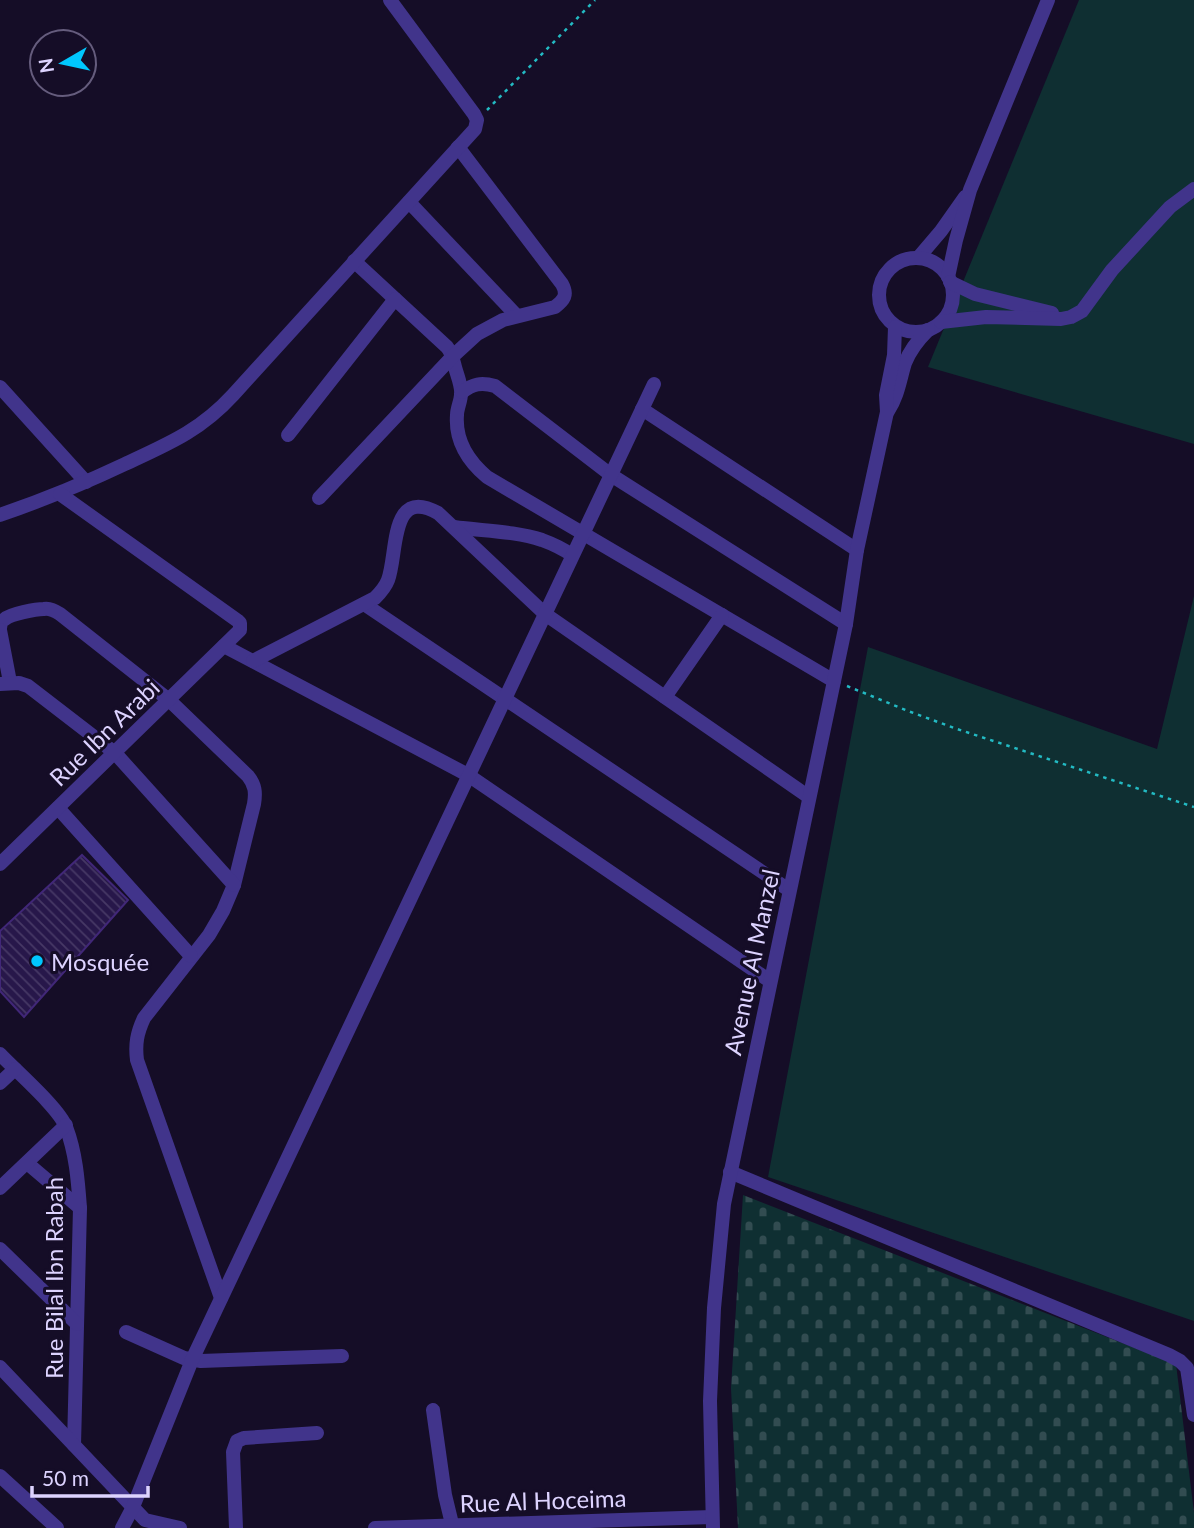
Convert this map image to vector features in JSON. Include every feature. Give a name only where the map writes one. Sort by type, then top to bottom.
[{"type":"street","points":[[941,323],[952,303],[949,280],[956,240],[970,190],[1048,0]]},
{"type":"street","points":[[2,512],[60,494],[169,444],[204,423],[226,403],[475,129],[477,120],[474,114],[392,1]]},
{"type":"street","points":[[319,498],[477,334],[517,316],[555,307],[566,296],[565,290],[458,147]]},
{"type":"street","points":[[1071,317],[988,298],[962,289],[949,280],[935,264],[918,258],[895,264],[880,284],[878,296],[886,318],[895,327],[906,332],[928,330],[941,323],[972,317],[1071,317],[1082,311],[1112,270],[1170,207],[1194,189]]},
{"type":"street","points":[[918,258],[941,232],[970,190]]},
{"type":"street","points":[[409,202],[517,316]]},
{"type":"street","points":[[355,261],[447,347],[453,356],[462,392],[456,419],[461,446],[468,458],[487,477],[834,681]]},
{"type":"street","points":[[288,435],[395,299]]},
{"type":"street","name":"Avenue Al Manzel","points":[[713,1522],[709,1401],[714,1308],[724,1205],[846,624],[857,550],[887,412],[886,396],[894,355],[895,327]]},
{"type":"street","name":"Avenue Al Manzel","points":[[887,412],[896,397],[908,356],[928,330]]},
{"type":"street","points":[[462,392],[471,385],[483,383],[495,386],[611,475],[846,624]]},
{"type":"street","points":[[122,1528],[192,1360],[654,384]]},
{"type":"street","points":[[0,387],[86,482]]},
{"type":"street","points":[[642,408],[857,550]]},
{"type":"street","name":"Rue Ibn Arabi","points":[[0,864],[240,629],[238,621],[60,494]]},
{"type":"street","points":[[253,661],[375,598],[388,579],[398,523],[404,513],[415,507],[427,507],[454,527],[545,614],[809,797]]},
{"type":"street","points":[[454,527],[526,536],[542,540],[572,555]]},
{"type":"street","points":[[364,604],[789,890]]},
{"type":"street","points":[[221,1298],[136,1060],[135,1046],[144,1018],[209,935],[223,911],[234,885],[254,804],[254,784],[169,700],[60,614],[43,609],[4,619],[0,629],[5,683],[28,686],[115,753],[234,885]]},
{"type":"street","points":[[665,697],[722,615]]},
{"type":"street","points":[[224,646],[468,775],[770,981]]},
{"type":"street","points":[[58,808],[191,956]]},
{"type":"street","name":"Rue Bilal Ibn Rabah","points":[[0,1054],[66,1125],[73,1153],[80,1208],[74,1445]]},
{"type":"street","points":[[0,1083],[15,1069]]},
{"type":"street","points":[[0,1188],[66,1125]]},
{"type":"street","points":[[27,1163],[80,1208]]},
{"type":"street","points":[[730,1172],[1169,1355],[1187,1368],[1194,1415]]},
{"type":"street","points":[[0,1249],[77,1324]]},
{"type":"street","points":[[126,1332],[192,1360],[341,1356]]},
{"type":"street","points":[[0,1367],[145,1520],[180,1528]]},
{"type":"street","points":[[433,1410],[445,1496],[453,1527]]},
{"type":"street","points":[[236,1528],[233,1452],[237,1441],[244,1438],[317,1433]]},
{"type":"street","points":[[0,1476],[57,1528]]},
{"type":"street","name":"Rue Al Hoceima","points":[[375,1528],[713,1522]]},
{"type":"path","points":[[477,120],[595,0]]},
{"type":"path","points":[[834,681],[957,729],[1194,807]]},
{"type":"green space","points":[[1079,0],[1194,0],[1194,444],[928,367]]},
{"type":"green space","points":[[1194,596],[1194,1321],[768,1177],[868,647],[1157,749]]},
{"type":"green space","points":[[743,1195],[1176,1364],[1194,1528],[738,1528],[731,1388]]},
{"type":"building","name":"Mosquée","points":[[82,855],[128,900],[24,1017],[0,991],[0,931]]},
{"type":"place","name":"Mosquée","points":[[37,961]]}]
